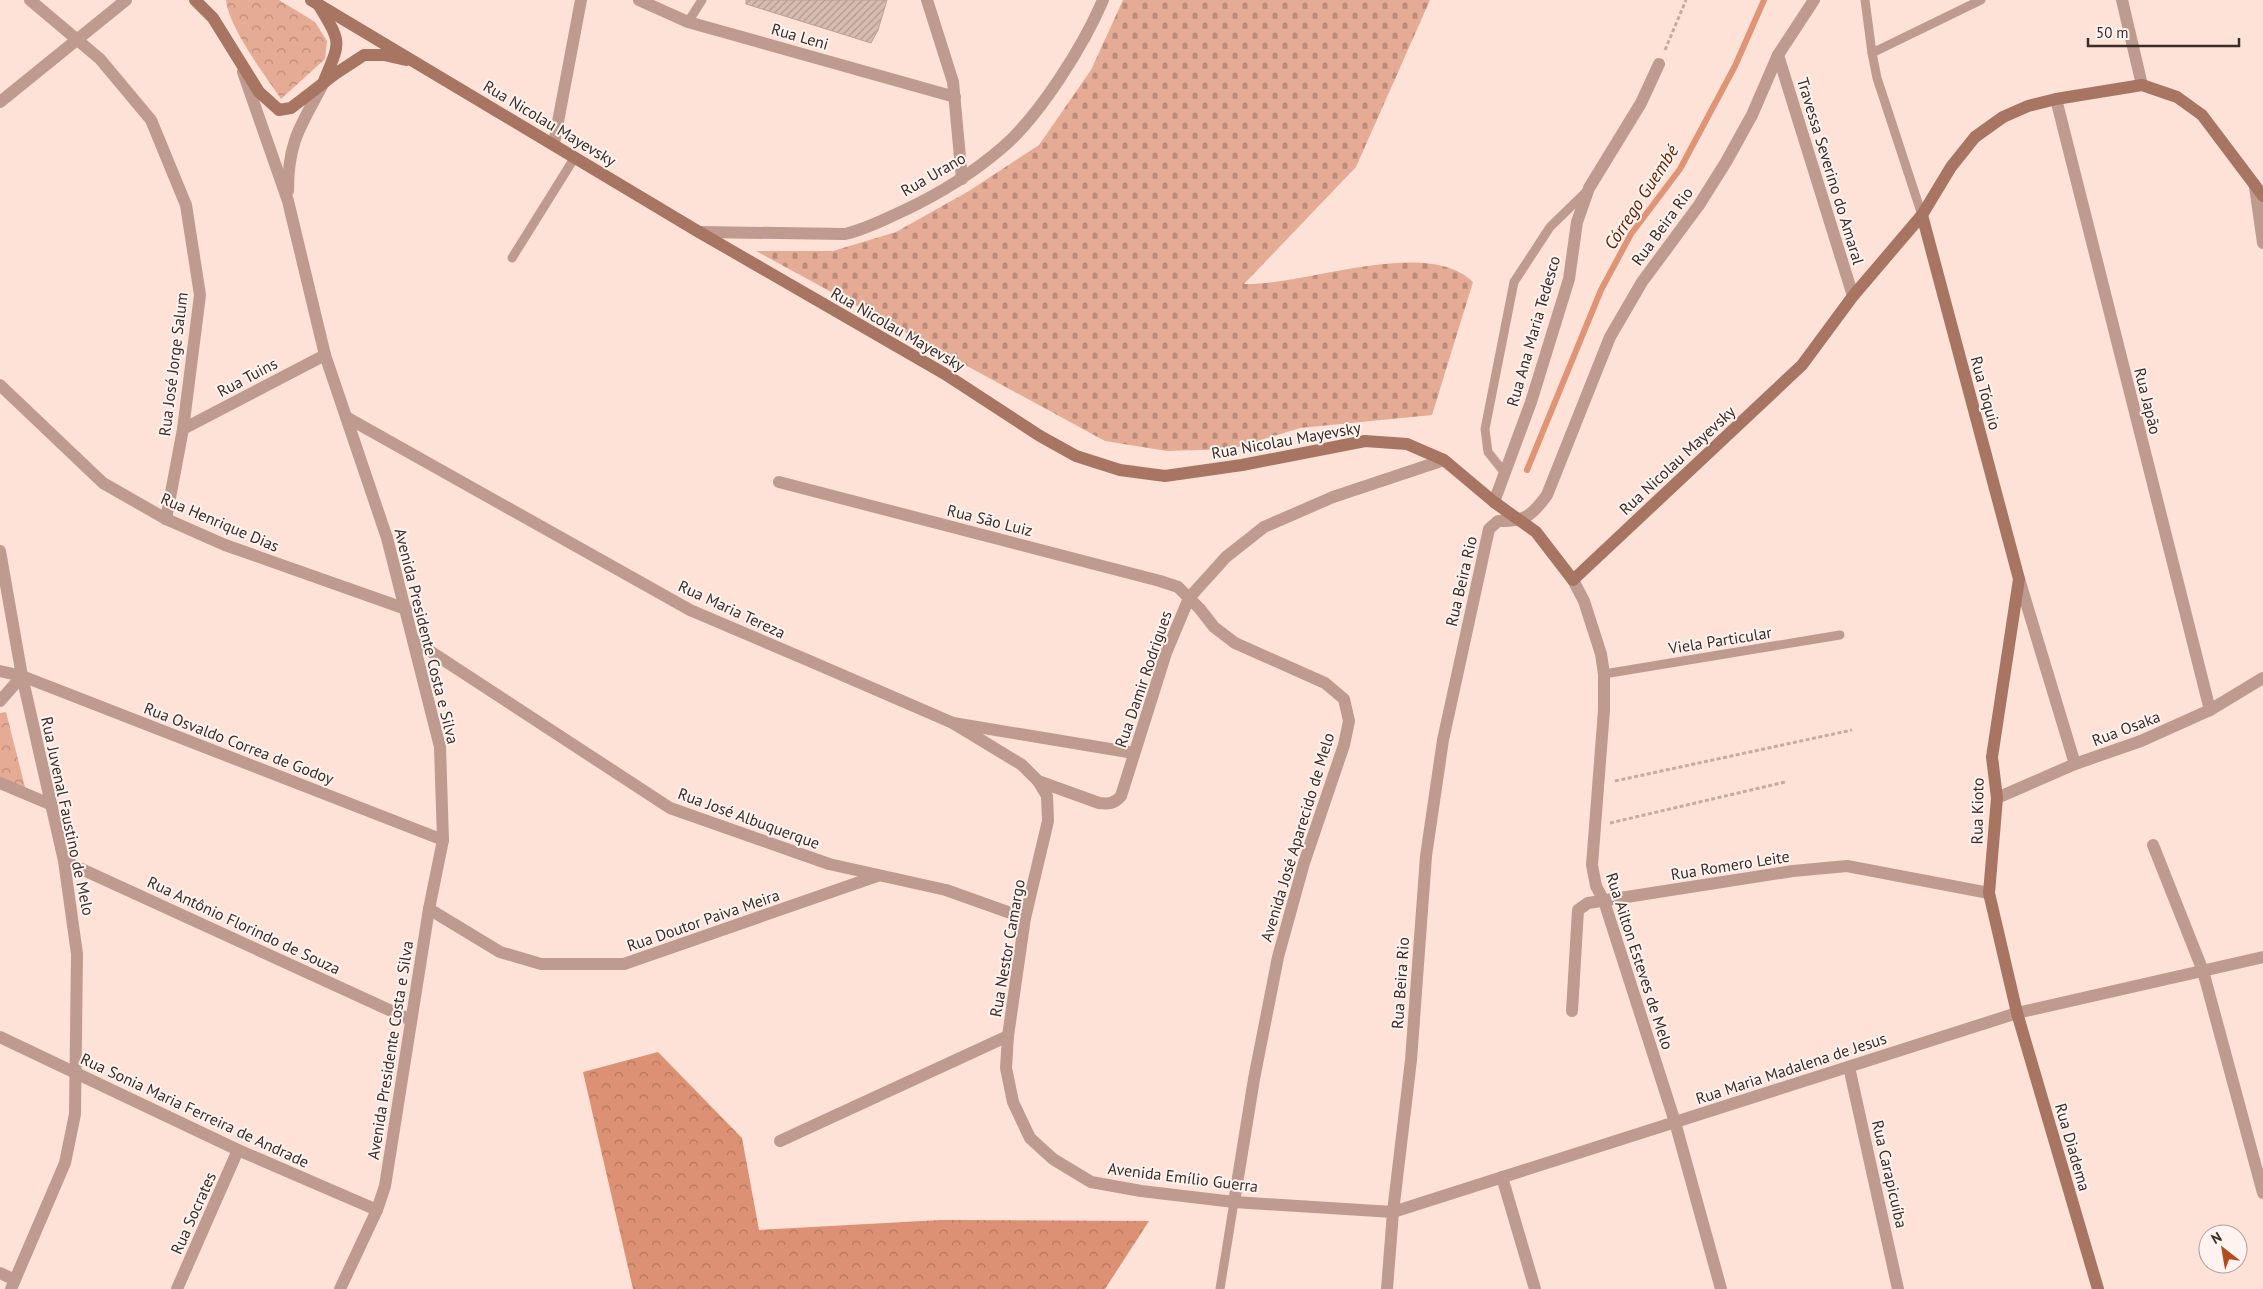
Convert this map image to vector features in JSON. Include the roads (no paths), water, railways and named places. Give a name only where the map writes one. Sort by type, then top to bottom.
[{"type":"street","name":"Rua José Jorge Salum","points":[[30,0],[100,59],[151,120],[186,205],[200,295],[183,429],[166,519]]},
{"type":"street","points":[[0,102],[126,0]]},
{"type":"street","name":"Avenida Presidente Costa e Silva","points":[[195,0],[212,18],[259,92],[279,110],[291,108],[322,86]]},
{"type":"street","points":[[211,0],[212,18]]},
{"type":"street","points":[[554,143],[581,0]]},
{"type":"street","name":"Rua Leni","points":[[639,0],[688,22],[955,97]]},
{"type":"street","points":[[927,0],[953,82],[962,179]]},
{"type":"street","name":"Rua Urano","points":[[699,232],[845,234],[866,229],[935,196],[962,179],[1005,146],[1032,115],[1068,66],[1094,21],[1103,0]]},
{"type":"street","name":"Rua Beira Rio","points":[[1387,1289],[1393,1212],[1411,1060],[1426,856],[1443,740],[1489,529],[1498,521],[1521,521],[1536,510],[1547,495],[1610,337],[1642,282],[1699,205],[1726,162],[1752,115],[1778,55],[1814,0]]},
{"type":"street","points":[[2122,0],[2142,85]]},
{"type":"street","points":[[314,2],[336,37],[338,47],[322,86]]},
{"type":"street","name":"Rua Nicolau Mayevsky","points":[[314,2],[554,143],[699,232],[945,374],[1040,436],[1076,456],[1120,470],[1165,476],[1242,465],[1365,441],[1407,444],[1444,460],[1494,502],[1536,532],[1572,580],[1802,365],[1853,296],[1922,214],[1951,167],[1975,137],[2003,117],[2028,106],[2056,99],[2142,85],[2177,97],[2202,115],[2259,191]]},
{"type":"street","name":"Rua Nicolau Mayevsky","points":[[322,86],[335,74],[364,55],[384,55],[416,62]]},
{"type":"street","name":"Travessa Severino do Amaral","points":[[1778,55],[1853,296]]},
{"type":"street","name":"Rua Ana Maria Tedesco","points":[[1494,502],[1532,402],[1569,278],[1577,222],[1589,188],[1641,103],[1659,64]]},
{"type":"street","name":"Avenida Presidente Costa e Silva","points":[[241,66],[288,201],[325,355],[387,538],[440,747],[443,840],[429,909],[385,1186],[377,1210],[340,1289]]},
{"type":"street","name":"Avenida Presidente Costa e Silva","points":[[288,201],[289,156],[294,138],[322,86]]},
{"type":"street","name":"Rua Japão","points":[[2056,99],[2210,710]]},
{"type":"street","points":[[2259,191],[2263,243]]},
{"type":"street","name":"Rua Tóquio","points":[[1922,214],[2019,579]]},
{"type":"street","name":"Rua Tuins","points":[[183,429],[325,355]]},
{"type":"street","name":"Rua Henrique Dias","points":[[0,385],[103,483],[166,519],[226,545],[406,609]]},
{"type":"street","name":"Rua Maria Tereza","points":[[346,417],[690,610],[953,722],[1134,753]]},
{"type":"street","name":"Rua Damir Rodrigues","points":[[1038,781],[1085,799],[1109,804],[1121,796],[1166,653],[1189,598],[1226,557],[1264,527],[1333,497],[1444,460]]},
{"type":"street","name":"Rua São Luiz","points":[[779,482],[1160,581],[1178,587],[1189,598]]},
{"type":"street","name":"Rua Juvenal Faustino de Melo","points":[[0,551],[22,676],[64,861],[77,954],[75,1114],[65,1163],[13,1285]]},
{"type":"street","points":[[2019,579],[2075,764]]},
{"type":"street","name":"Rua Kioto","points":[[2017,1013],[1989,893],[1997,798],[1992,757],[2019,579]]},
{"type":"street","name":"Rua Ailton Esteves de Melo","points":[[1572,580],[1584,601],[1601,654],[1604,674],[1599,785],[1592,865],[1596,886],[1604,902],[1675,1122],[1721,1289]]},
{"type":"street","name":"Avenida José Aparecido de Melo","points":[[1189,598],[1214,628],[1235,644],[1325,683],[1344,699],[1349,721],[1344,745],[1304,863],[1278,957],[1254,1079],[1234,1202]]},
{"type":"street","name":"Rua José Albuquerque","points":[[413,640],[670,808],[829,864],[946,890],[1025,918]]},
{"type":"street","name":"Rua Osvaldo Correa de Godoy","points":[[0,671],[22,676],[443,840]]},
{"type":"street","points":[[0,701],[22,676]]},
{"type":"street","name":"Rua Osaka","points":[[1997,798],[2075,764],[2141,742],[2210,710],[2263,678]]},
{"type":"street","name":"Rua Nestor Camargo","points":[[780,1141],[1008,1036],[1025,918],[1048,821],[1047,796],[1038,781],[1022,765],[953,722]]},
{"type":"street","points":[[0,783],[52,805]]},
{"type":"street","points":[[2153,844],[2203,971],[2257,1153],[2263,1193]]},
{"type":"street","name":"Rua Antônio Florindo de Souza","points":[[64,861],[411,1020]]},
{"type":"street","name":"Rua Romero Leite","points":[[1572,1011],[1578,910],[1588,903],[1793,871],[1847,866],[1989,893]]},
{"type":"street","name":"Rua Doutor Paiva Meira","points":[[429,909],[500,952],[541,964],[624,964],[877,876]]},
{"type":"street","name":"Rua Maria Madalena de Jesus","points":[[1393,1212],[2017,1013],[2263,957]]},
{"type":"street","name":"Rua Diadema","points":[[2017,1013],[2098,1289]]},
{"type":"street","name":"Avenida Emílio Guerra","points":[[1008,1036],[1006,1068],[1013,1102],[1030,1138],[1053,1158],[1091,1182],[1141,1191],[1234,1202],[1393,1212]]},
{"type":"street","name":"Rua Sonia Maria Ferreira de Andrade","points":[[0,1037],[238,1150],[377,1210]]},
{"type":"street","name":"Rua Carapicuíba","points":[[1849,1067],[1898,1289]]},
{"type":"street","name":"Rua Socrates","points":[[176,1289],[238,1150]]},
{"type":"street","points":[[1502,1177],[1535,1289]]},
{"type":"street","points":[[0,1273],[13,1285]]},
{"type":"lane","points":[[688,22],[702,0]]},
{"type":"lane","points":[[1865,0],[1877,78],[1922,214]]},
{"type":"lane","points":[[1872,53],[1981,0]]},
{"type":"lane","points":[[512,258],[575,157]]},
{"type":"lane","points":[[1504,472],[1488,452],[1485,429],[1514,282],[1550,227],[1589,188]]},
{"type":"lane","name":"Viela Particular","points":[[1604,674],[1840,635]]},
{"type":"lane","name":"Avenida José Aparecido de Melo","points":[[1220,1289],[1234,1202]]},
{"type":"waterway","name":"Córrego Guembé","points":[[1527,470],[1601,290],[1631,234],[1680,169],[1735,66],[1764,0]]}]
